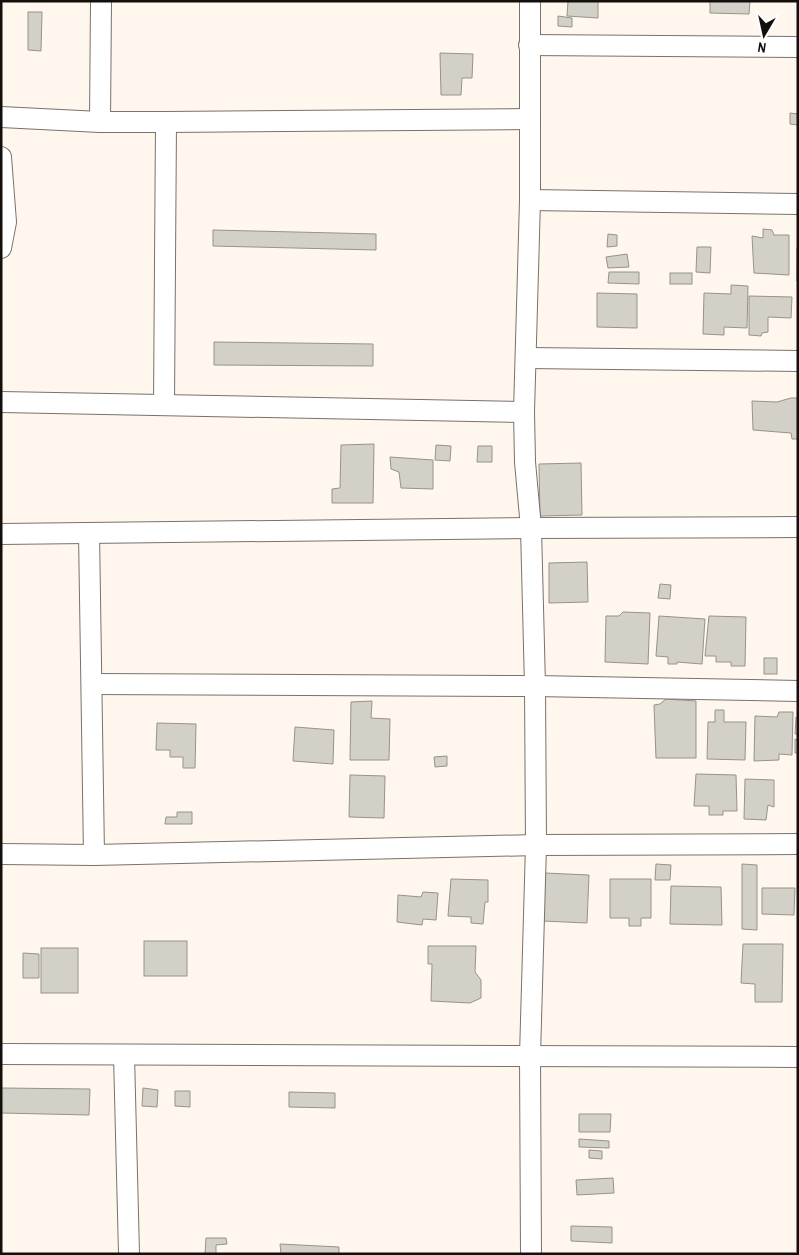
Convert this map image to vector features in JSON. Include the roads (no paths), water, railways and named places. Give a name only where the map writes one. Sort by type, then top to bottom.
[{"type":"street","points":[[100,122],[101,1]]},
{"type":"street","points":[[530,1],[530,200],[524,412],[525,462],[531,528],[535,686],[536,845],[530,1056],[531,1254]]},
{"type":"street","points":[[529,45],[798,47]]},
{"type":"street","points":[[1,117],[100,122],[530,119]]},
{"type":"street","points":[[164,404],[166,122]]},
{"type":"street","points":[[1,157],[4,223],[1,248]]},
{"type":"street","points":[[530,200],[798,204]]},
{"type":"street","points":[[526,358],[798,361]]},
{"type":"street","points":[[1,402],[524,412]]},
{"type":"street","points":[[1,534],[798,527]]},
{"type":"street","points":[[89,533],[94,855]]},
{"type":"street","points":[[92,684],[535,686],[798,691]]},
{"type":"street","points":[[1,854],[94,855],[536,845],[798,844]]},
{"type":"street","points":[[1,1054],[798,1057]]},
{"type":"street","points":[[124,1055],[129,1254]]}]
